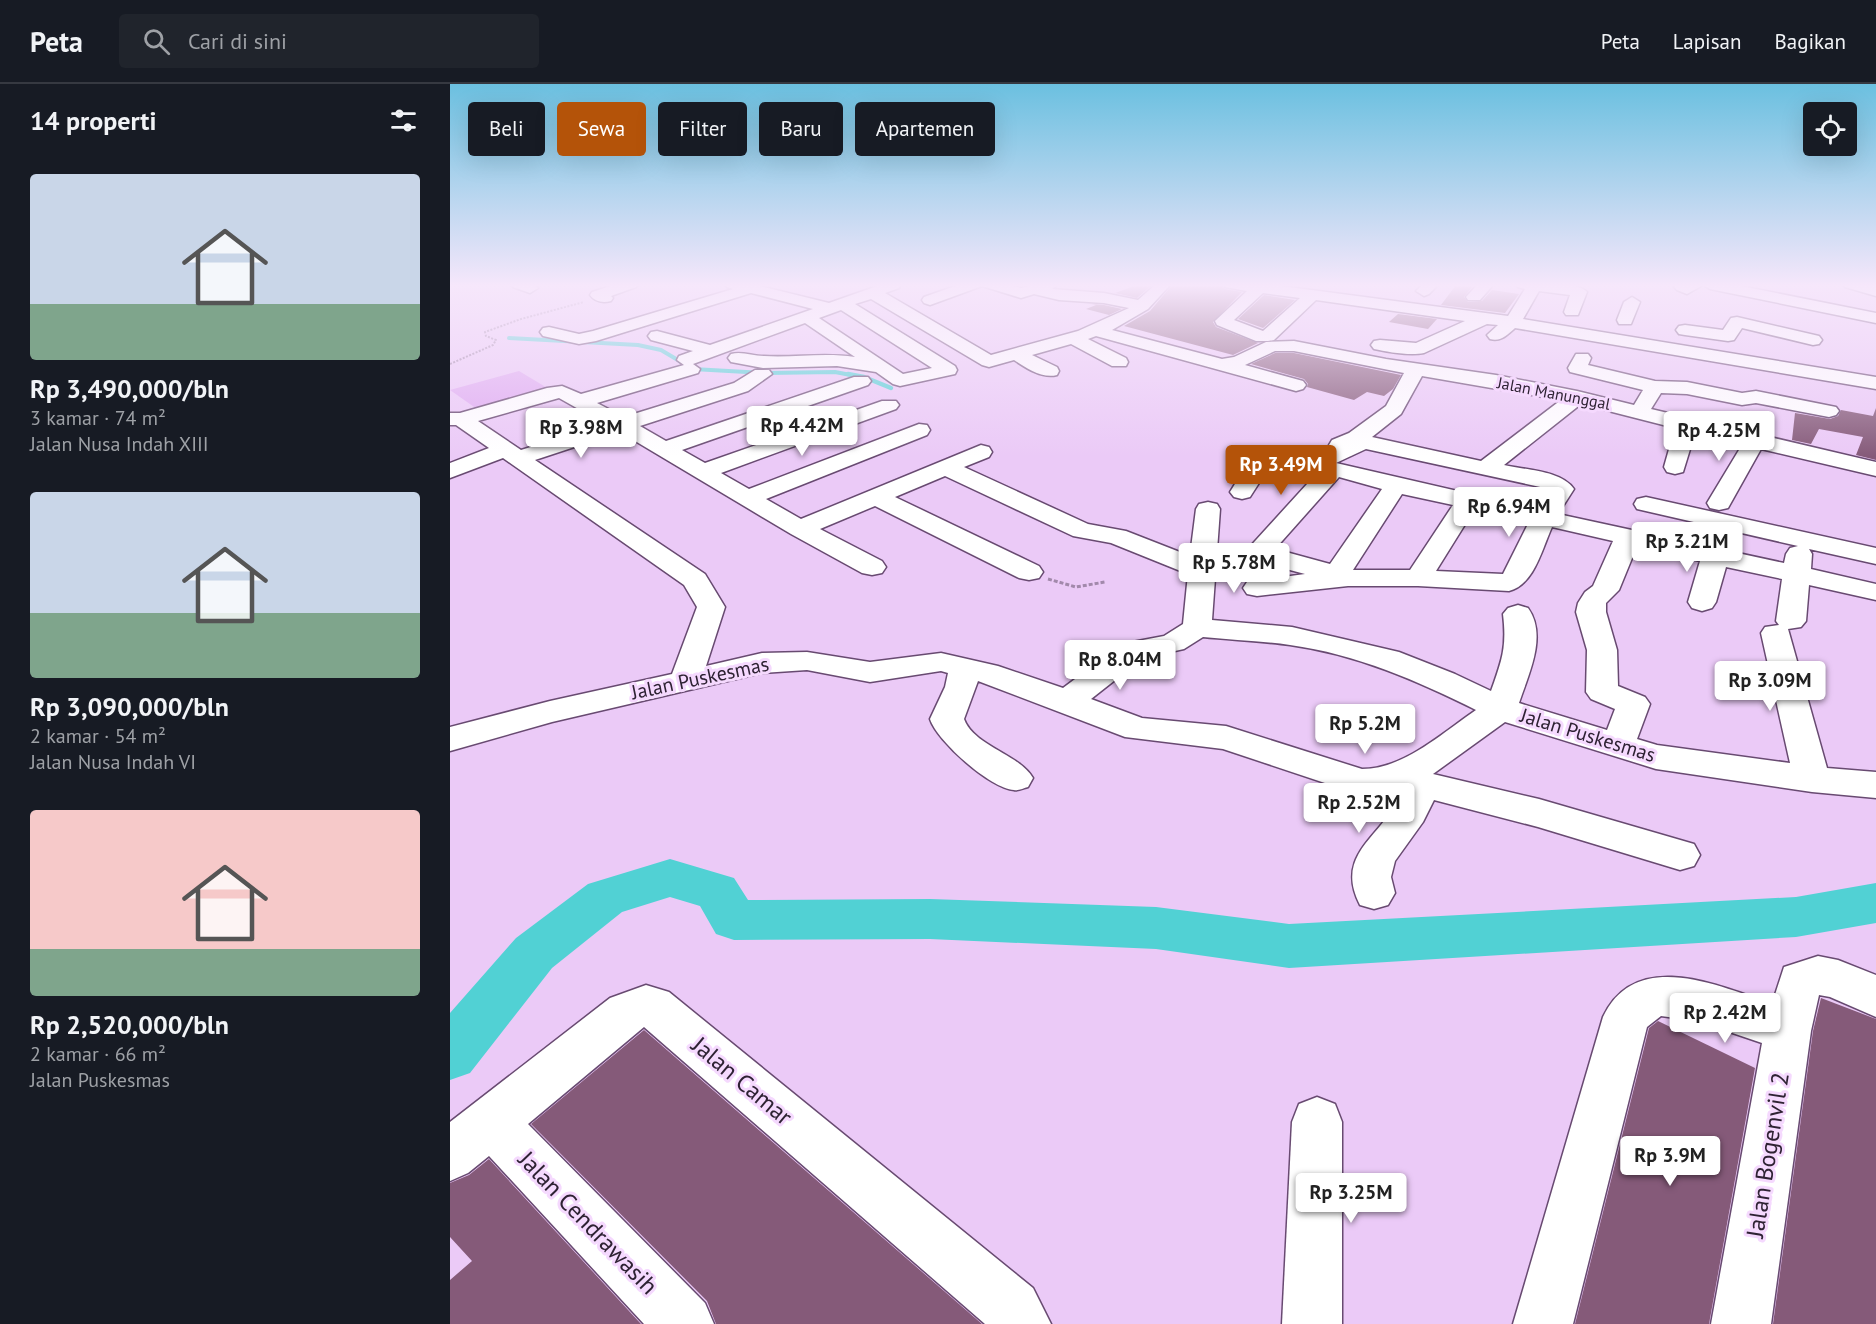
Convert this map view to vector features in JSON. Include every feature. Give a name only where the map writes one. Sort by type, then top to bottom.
[{"type":"street","points":[[667,342],[696,359],[747,358],[763,362],[837,360],[878,367]]},
{"type":"street","points":[[785,342],[810,360]]},
{"type":"street","points":[[838,342],[900,380],[948,370],[903,342]]},
{"type":"street","points":[[956,342],[989,361],[1055,342]]},
{"type":"street","points":[[1080,342],[1119,362]]},
{"type":"street","points":[[1139,342],[1296,385]]},
{"type":"street","points":[[1346,342],[1406,350],[1419,349],[1435,342]]},
{"type":"street","points":[[1632,342],[1876,383]]},
{"type":"street","points":[[1815,342],[1812,356],[1831,362],[1830,375]]},
{"type":"street","points":[[580,401],[734,343],[747,358]]},
{"type":"street","name":"Jalan Manunggal","points":[[1226,364],[1279,344],[1577,397],[1876,469]]},
{"type":"street","points":[[1017,353],[1029,362],[1050,371]]},
{"type":"street","points":[[1580,362],[1577,368],[1583,370],[1691,381],[1742,399],[1758,391],[1784,388],[1789,368]]},
{"type":"street","points":[[1257,583],[1336,447],[1357,438],[1395,410],[1416,369]]},
{"type":"street","points":[[450,471],[623,425],[741,387],[762,374]]},
{"type":"street","points":[[1640,411],[1659,378]]},
{"type":"street","points":[[1853,379],[1853,400]]},
{"type":"street","points":[[664,449],[861,381]]},
{"type":"street","points":[[1758,391],[1829,411]]},
{"type":"street","points":[[455,419],[562,392],[623,425],[800,529],[872,567]]},
{"type":"street","points":[[1486,468],[1577,397]]},
{"type":"street","points":[[702,472],[889,405]]},
{"type":"street","points":[[455,419],[512,453],[694,580],[711,607],[686,680]]},
{"type":"street","points":[[833,425],[876,447]]},
{"type":"street","points":[[1675,468],[1687,425]]},
{"type":"street","points":[[747,498],[919,430]]},
{"type":"street","points":[[1719,503],[1755,441]]},
{"type":"street","points":[[1257,583],[1335,577],[1418,578],[1509,583],[1515,578],[1544,516],[1561,488],[1553,483],[1364,442],[1329,462]]},
{"type":"street","points":[[800,529],[981,452]]},
{"type":"street","points":[[1242,492],[1262,462],[1272,455],[1329,462],[1396,485],[1544,516],[1876,592]]},
{"type":"street","points":[[945,467],[1082,531],[1117,536],[1202,570]]},
{"type":"street","points":[[1335,577],[1396,485]]},
{"type":"street","points":[[876,497],[1029,572]]},
{"type":"street","points":[[1418,578],[1468,500]]},
{"type":"street","points":[[1646,504],[1876,556]]},
{"type":"street","points":[[1202,627],[1197,613],[1208,509]]},
{"type":"street","points":[[1618,745],[1633,704],[1602,692],[1602,650],[1591,612],[1595,598],[1605,591],[1628,536]]},
{"type":"street","points":[[1811,542],[1799,544],[1798,574],[1784,627],[1812,779]]},
{"type":"street","points":[[1257,583],[1265,555],[1335,577]]},
{"type":"street","points":[[1702,602],[1715,556]]},
{"type":"street","points":[[1067,701],[1133,651],[1173,643],[1202,627],[1292,636],[1388,660],[1444,681],[1501,709],[1520,653],[1521,635],[1518,614]]},
{"type":"street","name":"Jalan Puskesmas","points":[[450,739],[550,712],[762,663],[788,660],[807,661],[870,672],[942,662],[987,673],[1137,729],[1226,738],[1361,782],[1383,782],[1416,776],[1501,709],[1668,759],[1812,779],[1876,785]]},
{"type":"street","points":[[964,667],[961,687],[947,724],[955,735],[1015,778]]},
{"type":"street","points":[[1374,893],[1371,876],[1379,856],[1414,807],[1419,795],[1416,776],[1680,855]]},
{"type":"street","name":"Jalan Bogenvil 2","points":[[1741,1324],[1788,1031],[1800,981],[1813,975],[1828,976],[1876,997]]},
{"type":"street","points":[[1543,1324],[1626,1017],[1635,1006],[1647,999],[1660,996],[1682,996],[1788,1031]]},
{"type":"street","name":"Jalan Camar","points":[[450,1155],[626,1013],[646,1005],[653,1006],[1012,1309],[1021,1324]]},
{"type":"street","name":"Jalan Cendrawasih","points":[[491,1122],[684,1324]]},
{"type":"street","points":[[1312,1324],[1317,1122]]},
{"type":"path","points":[[450,364],[494,345],[495,342]]},
{"type":"path","points":[[1029,572],[1075,588],[1090,588],[1105,582]]},
{"type":"shaded area","points":[[519,371],[549,389],[477,409],[450,390]]},
{"type":"building","points":[[1184,342],[1258,343],[1233,355]]},
{"type":"building","points":[[1275,353],[1294,353],[1401,375],[1393,389],[1384,396],[1367,392],[1354,400],[1307,387],[1308,384],[1304,379],[1251,364]]},
{"type":"building","points":[[1876,408],[1876,460],[1856,455],[1863,437],[1819,429],[1811,444],[1792,440],[1795,413],[1830,419],[1838,416],[1841,410],[1873,416]]},
{"type":"building","points":[[1821,998],[1876,1019],[1876,1324],[1773,1324],[1813,1031]]},
{"type":"building","points":[[1658,1021],[1755,1068],[1709,1324],[1575,1324],[1649,1028]]},
{"type":"building","points":[[644,1030],[982,1324],[716,1324],[707,1301],[531,1124]]},
{"type":"building","points":[[489,1159],[641,1324],[450,1324],[450,1280],[472,1261],[450,1237],[450,1183],[469,1175]]},
{"type":"waterway","points":[[580,342],[638,345],[661,350],[693,369],[765,373],[835,372],[856,376]]},
{"type":"waterway","points":[[848,374],[864,377],[891,388]]},
{"type":"waterway","points":[[450,1054],[534,953],[605,898],[670,878],[717,892],[734,920],[930,919],[1156,928],[1289,946],[1796,917],[1876,903]]}]
